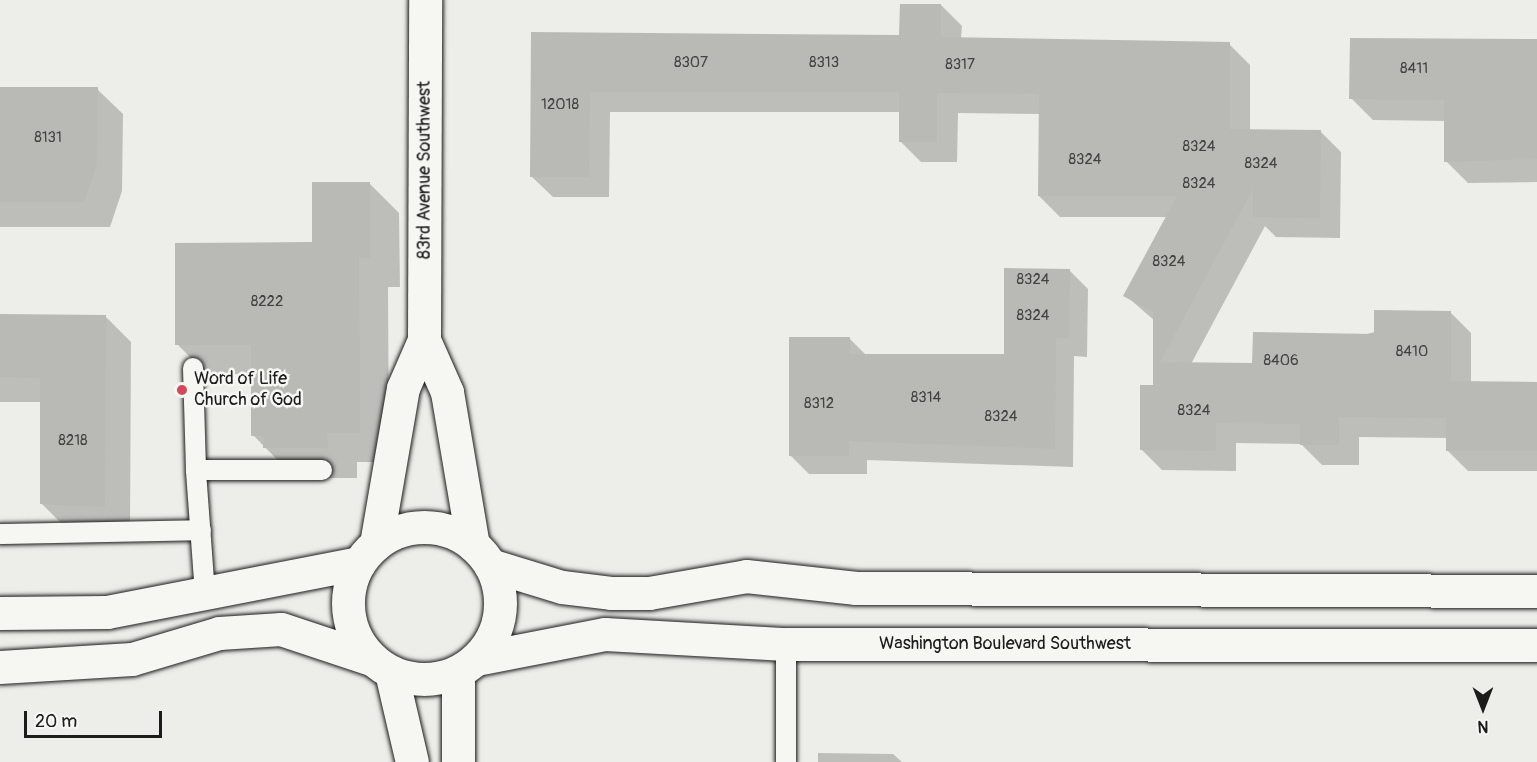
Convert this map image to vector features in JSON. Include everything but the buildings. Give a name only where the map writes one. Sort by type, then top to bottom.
[{"type":"main road","name":"83rd Avenue Southwest","points":[[367,554],[403,388],[424,340],[425,0]]},
{"type":"main road","name":"83rd Avenue Southwest","points":[[424,340],[447,392],[481,555]]},
{"type":"main road","points":[[0,613],[107,612],[205,594],[367,554],[399,531],[425,527],[450,532],[481,555],[562,587],[620,593],[746,576],[856,588],[1537,591]]},
{"type":"main road","points":[[367,554],[349,587],[348,613],[356,638],[381,665],[412,762]]},
{"type":"main road","points":[[458,762],[467,665],[493,633],[500,604],[481,555]]},
{"type":"main road","points":[[0,667],[132,658],[219,633],[281,629],[413,678],[467,665]]},
{"type":"main road","name":"Washington Boulevard Southwest","points":[[467,665],[605,634],[786,644],[1537,645]]},
{"type":"lane","points":[[193,368],[196,470],[205,594]]},
{"type":"lane","points":[[196,470],[322,471]]},
{"type":"lane","points":[[0,534],[201,530]]},
{"type":"lane","points":[[786,644],[786,762]]},
{"type":"place","name":"Word of Life Church of God","points":[[182,390]]}]
